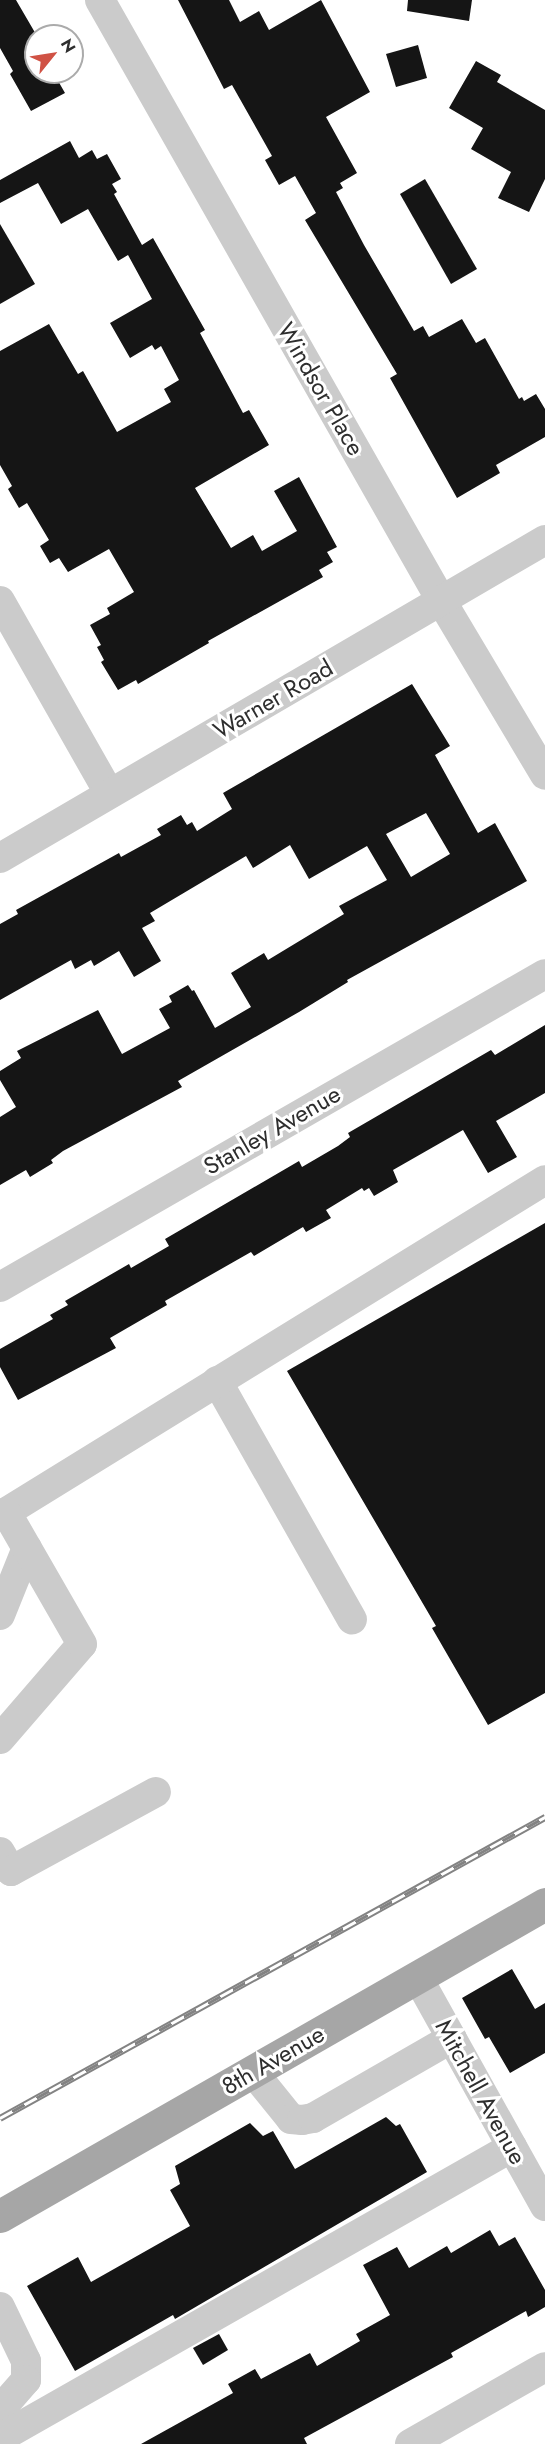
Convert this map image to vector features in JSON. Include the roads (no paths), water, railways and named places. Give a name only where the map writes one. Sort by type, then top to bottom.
[{"type":"main road","name":"8th Avenue","points":[[0,2216],[545,1904]]},
{"type":"street","name":"Windsor Place","points":[[100,0],[442,602],[545,775]]},
{"type":"street","name":"Warner Road","points":[[0,858],[545,540]]},
{"type":"street","points":[[0,601],[109,793]]},
{"type":"street","name":"Stanley Avenue","points":[[0,1287],[545,974]]},
{"type":"street","points":[[0,1739],[82,1644],[27,1548],[3,1514],[545,1180]]},
{"type":"street","points":[[217,1381],[352,1620]]},
{"type":"street","points":[[0,1615],[27,1548]]},
{"type":"street","points":[[0,1852],[11,1871],[156,1792]]},
{"type":"street","name":"Mitchell Avenue","points":[[417,1977],[545,2206]]},
{"type":"street","points":[[253,2072],[291,2119],[314,2118],[452,2038]]},
{"type":"street","points":[[0,2438],[512,2147]]},
{"type":"street","points":[[0,2307],[26,2361],[26,2380],[0,2410]]},
{"type":"street","points":[[410,2444],[545,2367]]},
{"type":"railway","points":[[0,2118],[545,1817]]}]
